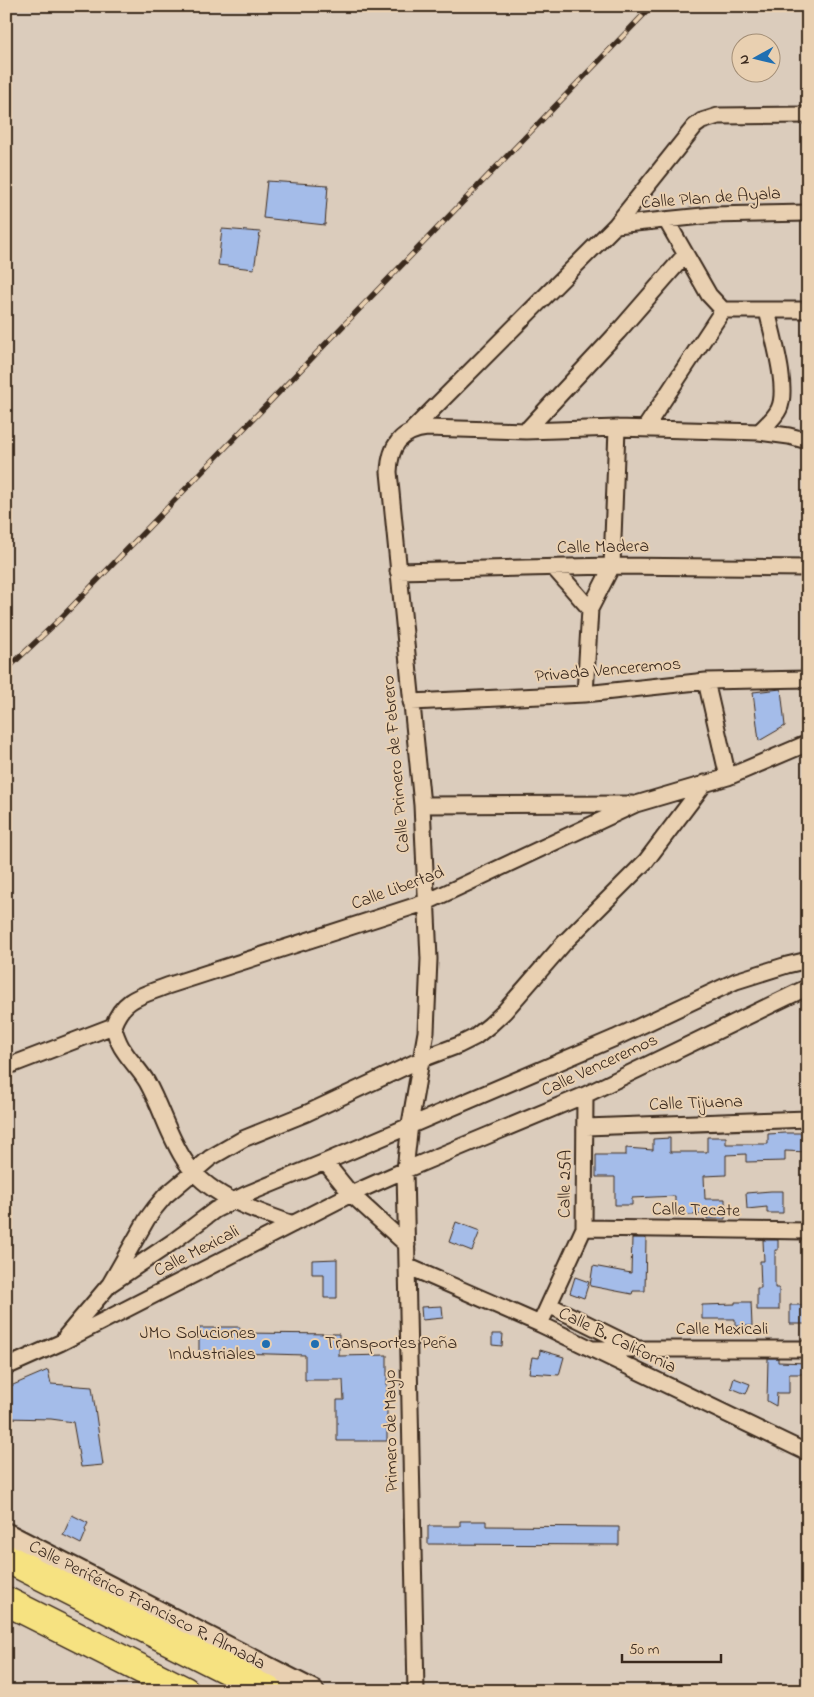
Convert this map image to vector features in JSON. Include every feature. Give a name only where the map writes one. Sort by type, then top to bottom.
[{"type":"highway","name":"Calle Periférico Francisco R. Almada","points":[[6,1558],[269,1691]]},
{"type":"highway","points":[[6,1600],[185,1691]]},
{"type":"street","points":[[413,429],[616,225],[647,188],[678,146],[702,121],[718,116],[808,115]]},
{"type":"street","name":"Calle Plan de Ayala","points":[[616,225],[712,215],[808,213]]},
{"type":"street","points":[[666,220],[709,295],[723,310],[808,310]]},
{"type":"street","points":[[526,431],[618,332],[685,255]]},
{"type":"street","points":[[645,428],[723,310]]},
{"type":"street","points":[[760,432],[779,410],[782,399],[782,384],[767,310]]},
{"type":"street","points":[[586,694],[590,609],[612,566],[616,428]]},
{"type":"street","points":[[413,429],[526,431],[645,428],[760,432],[808,441]]},
{"type":"street","name":"Calle Primero de Febrero","points":[[405,1170],[410,1124],[422,1059],[428,1001],[427,902],[422,805],[398,571],[389,457],[396,444],[413,429]]},
{"type":"street","name":"Calle Madera","points":[[398,571],[612,566],[808,568]]},
{"type":"street","points":[[554,568],[590,609]]},
{"type":"street","name":"Privada Venceremos","points":[[411,702],[586,694],[706,680],[808,679]]},
{"type":"street","points":[[706,680],[728,777]]},
{"type":"street","name":"Calle Libertad","points":[[113,1026],[118,1013],[126,1004],[166,986],[427,902],[636,804],[728,777],[808,743]]},
{"type":"street","points":[[60,1342],[110,1284],[155,1208],[165,1196],[227,1147],[475,1037],[504,1012],[565,942],[646,861],[705,783]]},
{"type":"street","points":[[422,805],[636,804]]},
{"type":"street","points":[[110,1284],[166,1247],[215,1210],[410,1124],[615,1038],[736,981],[808,960]]},
{"type":"street","name":"Calle Venceremos","points":[[405,1170],[585,1095],[808,987]]},
{"type":"street","points":[[6,1067],[113,1026],[124,1051],[147,1082],[175,1144],[193,1172],[233,1202],[293,1224]]},
{"type":"street","name":"Calle 25A","points":[[540,1324],[584,1228],[585,1095]]},
{"type":"street","name":"Calle Tijuana","points":[[586,1127],[808,1119]]},
{"type":"street","points":[[325,1162],[351,1194],[407,1244]]},
{"type":"street","name":"Calle Mexicali","points":[[6,1367],[60,1342],[351,1194],[405,1170]]},
{"type":"street","name":"Primero de Mayo","points":[[405,1170],[416,1691]]},
{"type":"street","name":"Calle Tecate","points":[[584,1228],[808,1231]]},
{"type":"street","name":"Calle B. California","points":[[407,1266],[540,1324],[808,1453]]},
{"type":"street","name":"Calle Mexicali","points":[[549,1305],[637,1349]]},
{"type":"street","name":"Calle Mexicali","points":[[589,1349],[808,1348]]},
{"type":"street","name":"Calle Periférico Francisco R. Almada","points":[[6,1534],[314,1691]]},
{"type":"building","points":[[267,181],[328,185],[325,225],[263,218]]},
{"type":"building","points":[[222,229],[260,232],[254,269],[218,265]]},
{"type":"building","points":[[781,689],[785,726],[759,741],[753,692]]},
{"type":"building","points":[[808,1133],[808,1152],[785,1151],[785,1161],[746,1162],[746,1154],[726,1155],[726,1175],[704,1176],[705,1199],[725,1199],[725,1219],[707,1219],[707,1214],[675,1216],[675,1196],[632,1198],[632,1205],[615,1205],[615,1177],[596,1177],[596,1155],[626,1155],[626,1148],[653,1150],[653,1139],[670,1138],[670,1152],[707,1152],[707,1137],[726,1137],[726,1144],[768,1144],[768,1134]]},
{"type":"building","points":[[783,1191],[783,1213],[767,1213],[767,1207],[747,1209],[746,1193]]},
{"type":"building","points":[[456,1222],[480,1231],[472,1251],[449,1242]]},
{"type":"building","points":[[632,1238],[646,1238],[645,1291],[633,1291],[632,1294],[590,1286],[593,1266],[631,1273]]},
{"type":"building","points":[[763,1240],[778,1240],[778,1250],[775,1250],[775,1288],[779,1288],[779,1310],[757,1310],[757,1288],[761,1288],[760,1261],[764,1261]]},
{"type":"building","name":"Transportes Peña","points":[[337,1259],[337,1298],[324,1298],[324,1274],[312,1274],[312,1260]]},
{"type":"building","points":[[575,1277],[589,1282],[584,1298],[570,1293]]},
{"type":"building","points":[[735,1302],[751,1302],[752,1326],[735,1326],[735,1319],[702,1319],[702,1305],[735,1304]]},
{"type":"building","points":[[790,1305],[808,1305],[808,1324],[790,1324]]},
{"type":"building","points":[[442,1306],[443,1318],[422,1320],[421,1307]]},
{"type":"building","points":[[240,1327],[240,1333],[339,1334],[339,1356],[387,1355],[387,1441],[337,1441],[337,1400],[344,1400],[343,1380],[305,1380],[305,1355],[199,1352],[199,1328]]},
{"type":"building","points":[[492,1334],[503,1334],[502,1346],[492,1345]]},
{"type":"building","points":[[540,1350],[564,1357],[559,1375],[529,1373],[532,1357],[539,1358]]},
{"type":"building","points":[[768,1358],[778,1358],[778,1362],[808,1363],[808,1374],[789,1374],[789,1393],[777,1393],[776,1406],[767,1401]]},
{"type":"building","points":[[48,1370],[51,1384],[92,1387],[103,1465],[81,1467],[73,1422],[51,1419],[6,1418],[6,1388]]},
{"type":"building","points":[[734,1378],[750,1384],[746,1394],[731,1388]]},
{"type":"building","points":[[72,1515],[88,1523],[81,1544],[63,1535]]},
{"type":"building","points":[[460,1521],[486,1521],[486,1526],[619,1527],[619,1545],[428,1544],[428,1526],[460,1526]]},
{"type":"railway","points":[[6,670],[60,619],[652,6]]},
{"type":"place","name":"JMO Soluciones Industriales","points":[[266,1344]]},
{"type":"place","name":"Transportes Peña","points":[[315,1344]]}]
